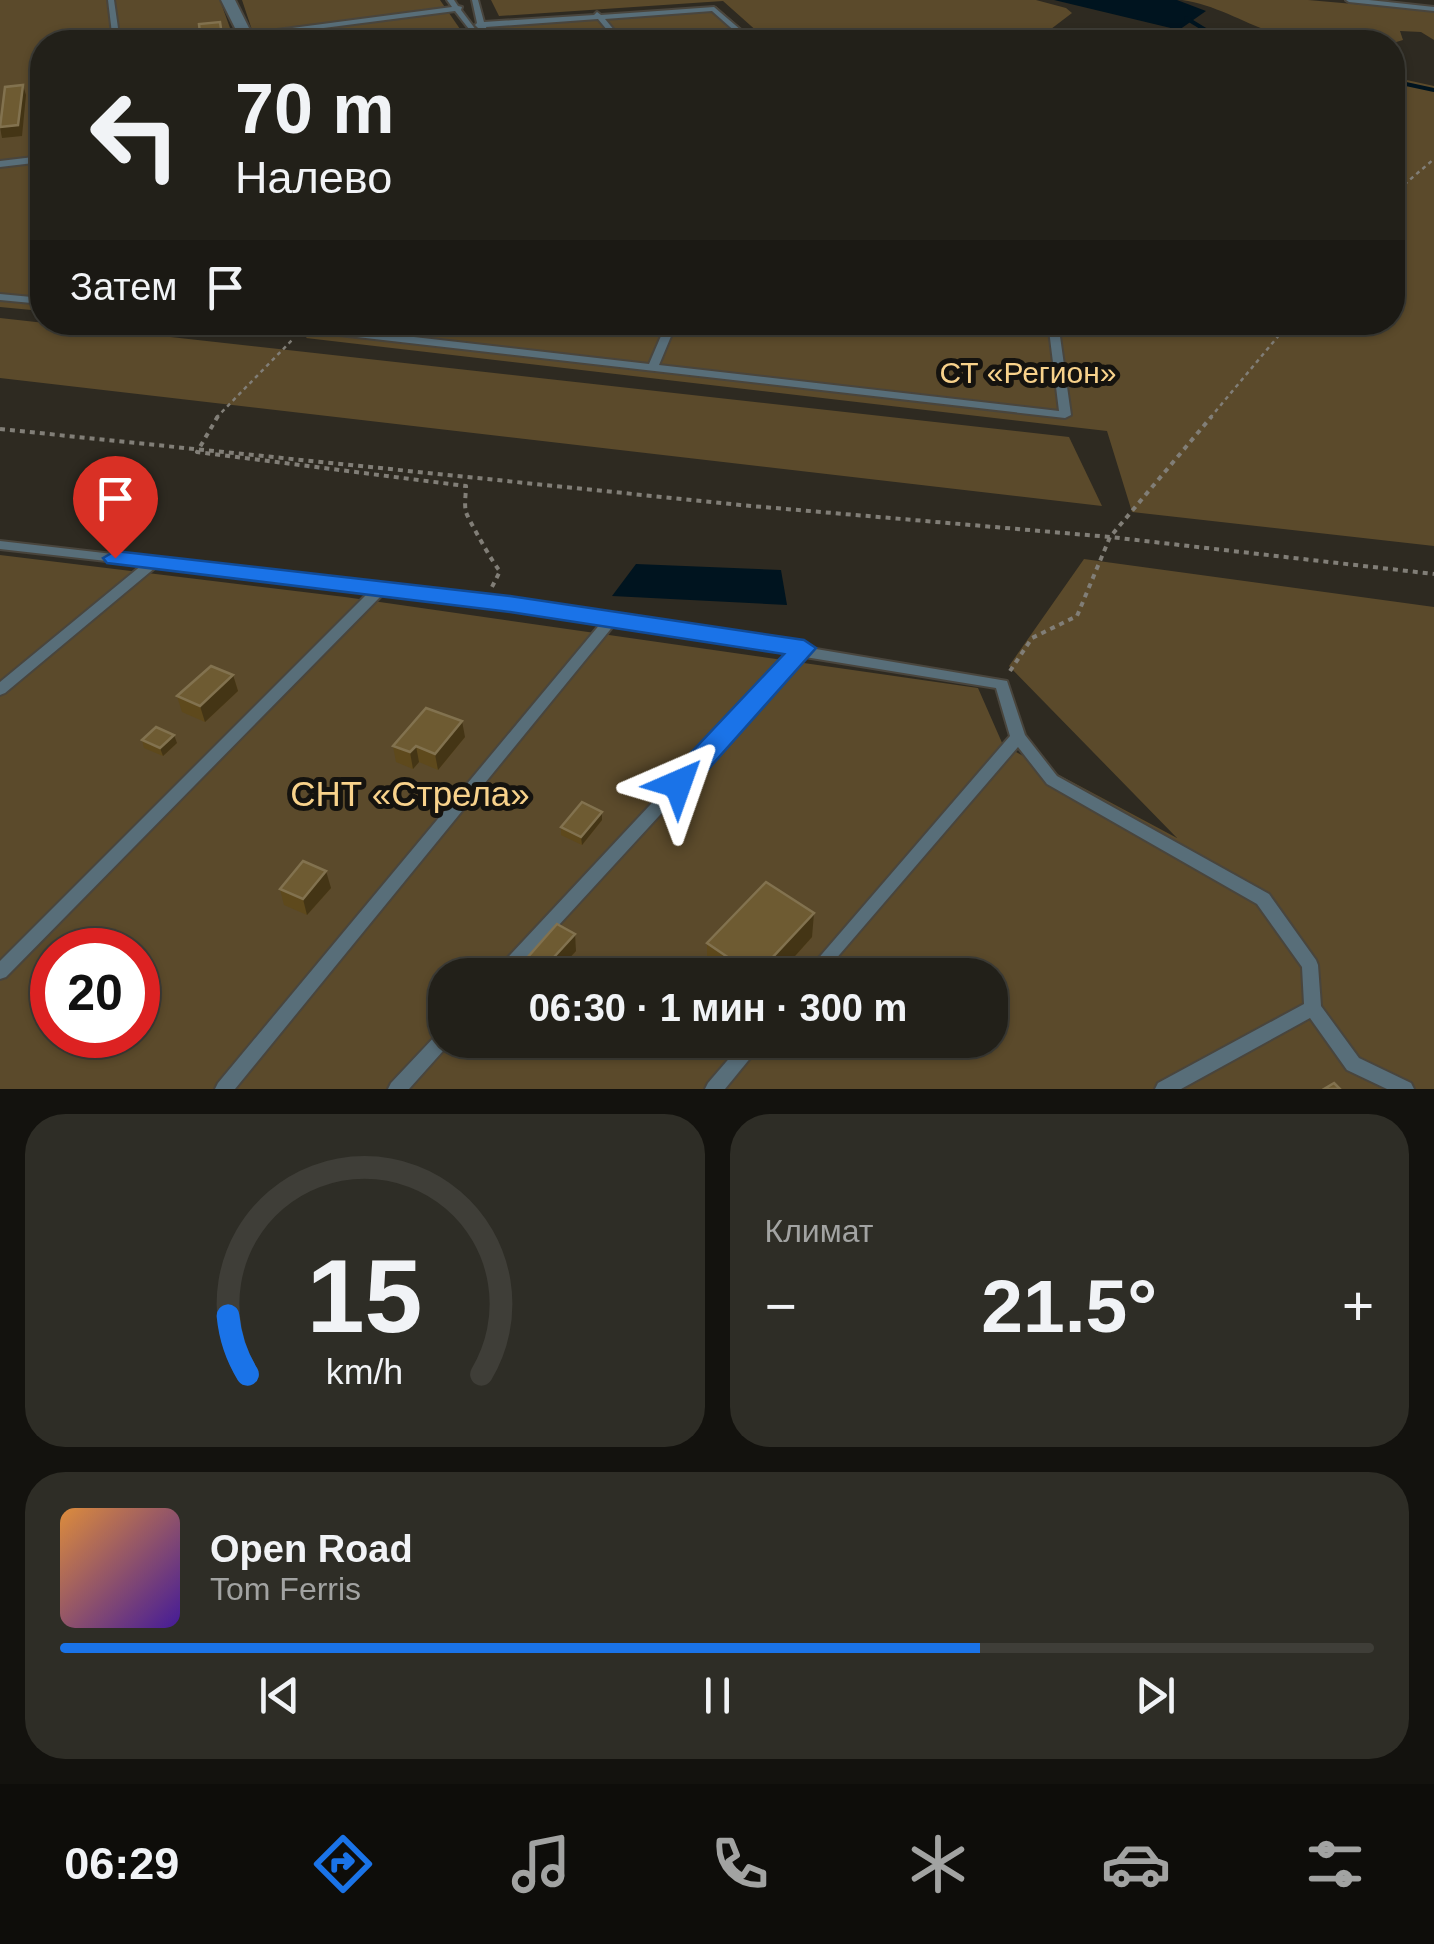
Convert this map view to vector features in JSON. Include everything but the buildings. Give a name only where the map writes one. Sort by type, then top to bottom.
[{"type":"street","points":[[228,0],[243,30]]},
{"type":"lane","points":[[111,0],[116,30]]},
{"type":"lane","points":[[450,0],[474,30]]},
{"type":"lane","points":[[476,0],[483,30]]},
{"type":"lane","points":[[1348,0],[1434,9]]},
{"type":"lane","points":[[310,30],[460,8]]},
{"type":"lane","points":[[479,25],[714,9],[738,30]]},
{"type":"lane","points":[[597,14],[611,30]]},
{"type":"lane","points":[[0,164],[30,161]]},
{"type":"lane","points":[[0,297],[30,300]]},
{"type":"lane","points":[[387,335],[1066,414],[1054,335]]},
{"type":"lane","points":[[653,368],[667,335]]},
{"type":"lane","points":[[0,545],[485,601],[804,648],[1002,684],[1018,736],[1052,780],[1263,899],[1310,965],[1313,1008],[1354,1064],[1405,1089]]},
{"type":"lane","points":[[0,690],[153,562]]},
{"type":"lane","points":[[0,972],[380,589]]},
{"type":"lane","points":[[224,1089],[612,620]]},
{"type":"lane","points":[[518,958],[804,648]]},
{"type":"lane","points":[[827,958],[1018,736]]},
{"type":"lane","points":[[1164,1089],[1313,1008]]},
{"type":"lane","points":[[396,1089],[428,1054]]},
{"type":"lane","points":[[714,1089],[741,1058]]},
{"type":"path","points":[[1405,184],[1434,159]]},
{"type":"path","points":[[199,450],[222,408],[296,335]]},
{"type":"path","points":[[1002,684],[1032,638],[1077,616],[1110,537],[1279,335]]},
{"type":"path","points":[[0,428],[740,505],[1110,537],[1434,574]]},
{"type":"path","points":[[199,450],[466,486],[466,516],[480,533],[490,562],[500,570],[485,601]]},
{"type":"green space","points":[[0,0],[220,0],[231,30],[30,30],[30,310],[0,307]]},
{"type":"green space","points":[[242,0],[440,0],[461,30],[252,30]]},
{"type":"green space","points":[[491,0],[1036,0],[1072,13],[1050,30],[756,30],[723,1],[499,16]]},
{"type":"green space","points":[[1182,0],[1308,0],[1434,11],[1434,40],[1421,32],[1405,30],[1267,30],[1209,6]]},
{"type":"green space","points":[[716,6],[743,30],[479,30],[475,24]]},
{"type":"green space","name":"СТ «Регион»","points":[[1405,80],[1434,86],[1434,546],[1132,512],[1107,431],[306,338],[1405,335]]},
{"type":"green space","points":[[0,318],[30,321],[30,335],[153,335],[1069,437],[1102,506],[0,378]]},
{"type":"green space","name":"СНТ «Стрела»","points":[[0,555],[345,597],[978,688],[1003,745],[1177,838],[1009,666],[1084,559],[1434,607],[1434,1089],[0,1089]]},
{"type":"water","points":[[1054,0],[1177,0],[1206,11],[1179,30]]},
{"type":"water","points":[[636,564],[781,570],[787,605],[612,596]]},
{"type":"waterway","points":[[1186,18],[1206,30]]},
{"type":"waterway","points":[[1405,84],[1434,90]]},
{"type":"route","points":[[115,558],[510,604],[804,648],[678,784]]}]
